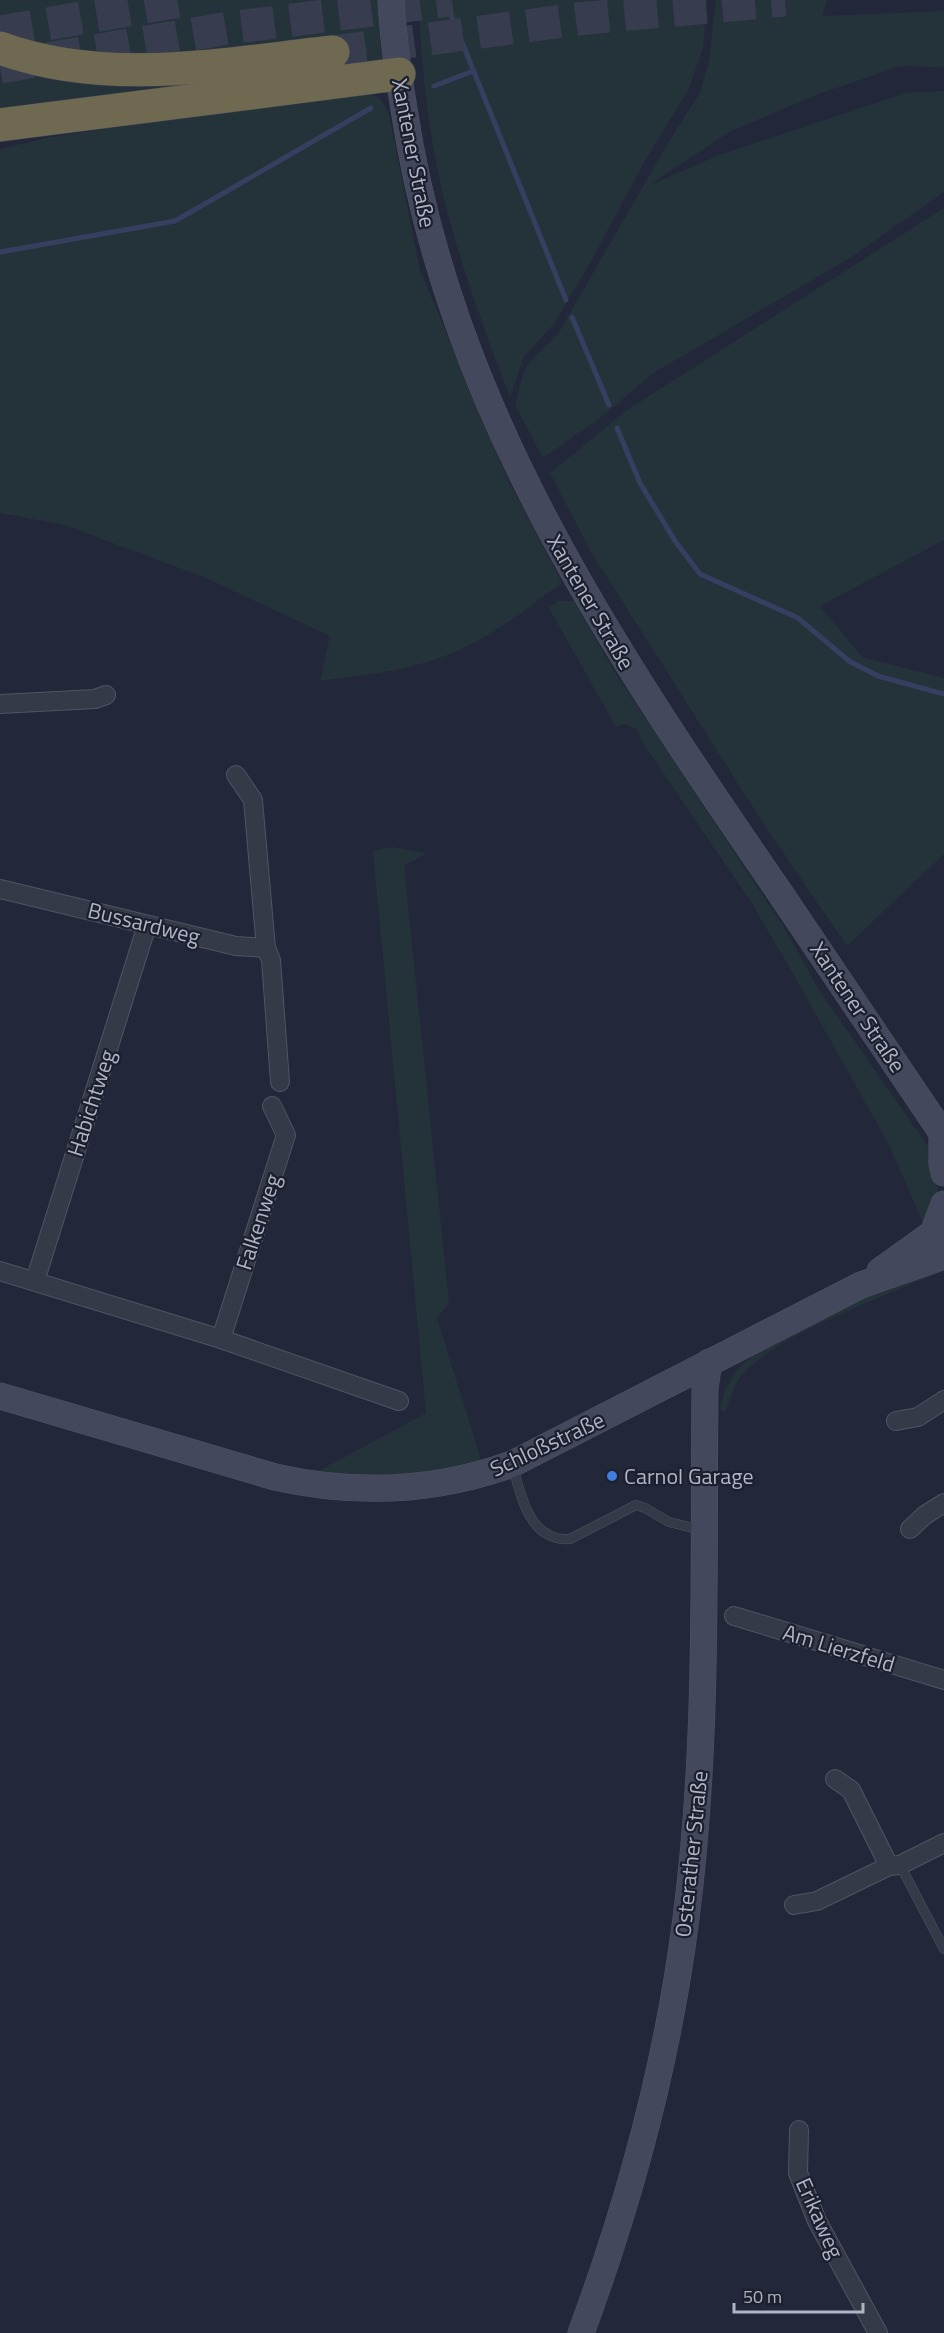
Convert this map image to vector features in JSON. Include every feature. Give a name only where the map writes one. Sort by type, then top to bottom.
[{"type":"highway","points":[[0,48],[53,64],[85,69],[119,70],[201,67],[333,52]]},
{"type":"highway","points":[[0,125],[399,74]]},
{"type":"main road","name":"Xantener Straße","points":[[392,0],[409,144],[436,258],[479,382],[523,479],[575,579],[631,672],[943,1135]]},
{"type":"main road","points":[[943,1135],[944,1173]]},
{"type":"main road","points":[[938,1230],[944,1204]]},
{"type":"main road","name":"Schloßstraße","points":[[861,1285],[938,1230]]},
{"type":"main road","name":"Schloßstraße","points":[[0,1396],[275,1477],[311,1485],[349,1489],[419,1487],[485,1474],[512,1464],[861,1285],[944,1256]]},
{"type":"main road","name":"Osterather Straße","points":[[581,2333],[610,2254],[642,2145],[666,2043],[687,1916],[700,1773],[705,1388],[709,1362]]},
{"type":"street","points":[[0,704],[95,699],[106,695]]},
{"type":"street","points":[[236,775],[253,800],[266,948],[271,960],[280,1082]]},
{"type":"street","name":"Bussardweg","points":[[0,889],[236,946],[266,948]]},
{"type":"street","name":"Habichtweg","points":[[35,1281],[147,925]]},
{"type":"street","name":"Falkenweg","points":[[221,1339],[286,1135],[272,1106]]},
{"type":"street","points":[[0,1270],[221,1339],[399,1401]]},
{"type":"street","points":[[896,1421],[918,1417],[944,1400]]},
{"type":"street","points":[[910,1529],[925,1515],[944,1503]]},
{"type":"street","name":"Am Lierzfeld","points":[[734,1616],[944,1680]]},
{"type":"street","points":[[835,1779],[851,1790],[895,1865]]},
{"type":"street","points":[[794,1905],[816,1901],[944,1843]]},
{"type":"street","name":"Erikaweg","points":[[798,2130],[798,2173],[817,2221],[878,2333]]},
{"type":"lane","points":[[512,1464],[532,1521],[548,1536],[560,1540],[570,1539],[636,1505],[669,1522],[704,1531]]},
{"type":"lane","points":[[895,1865],[944,1949]]},
{"type":"shaded area","points":[[0,0],[380,0],[383,58],[375,65],[0,119]]},
{"type":"shaded area","points":[[419,0],[707,0],[703,48],[689,89],[646,159],[590,263],[553,325],[524,356],[510,397],[458,250],[438,173],[428,116]]},
{"type":"shaded area","points":[[716,0],[827,0],[822,16],[944,11],[944,67],[900,66],[819,94],[731,131],[648,186],[719,155],[905,93],[944,91],[944,192],[853,256],[652,374],[603,416],[543,458],[515,405],[523,374],[529,362],[558,334],[672,136],[700,93],[709,61]]},
{"type":"shaded area","points":[[360,91],[380,98],[389,115],[420,270],[509,482],[562,583],[495,630],[452,653],[404,668],[320,681],[330,636],[208,579],[65,525],[0,513],[0,149],[51,137]]},
{"type":"shaded area","points":[[944,208],[944,540],[820,606],[862,657],[944,678],[944,854],[847,946],[763,823],[591,552],[550,473],[627,410]]},
{"type":"shaded area","points":[[558,601],[574,601],[612,668],[782,924],[821,993],[927,1145],[936,1168],[938,1186],[935,1203],[924,1225],[888,1143],[795,977],[751,902],[643,743],[637,729],[624,724],[616,727],[549,608]]},
{"type":"shaded area","points":[[393,847],[427,853],[404,866],[449,1303],[437,1318],[482,1463],[419,1476],[373,1479],[313,1474],[426,1413],[373,851]]},
{"type":"shaded area","points":[[944,1263],[944,1271],[832,1318],[773,1350],[751,1366],[737,1382],[725,1413],[720,1409],[725,1390],[738,1368],[761,1349],[823,1315]]},
{"type":"waterway","points":[[445,0],[566,300]]},
{"type":"waterway","points":[[434,86],[473,71]]},
{"type":"waterway","points":[[0,252],[175,221],[371,108]]},
{"type":"waterway","points":[[572,317],[609,405]]},
{"type":"waterway","points":[[617,428],[640,483],[675,541],[700,574],[798,618],[849,661],[878,676],[944,694]]},
{"type":"tunnel","points":[[0,32],[186,0]]},
{"type":"tunnel","points":[[0,67],[229,28],[452,0]]},
{"type":"tunnel","points":[[333,52],[577,19],[785,0]]},
{"type":"place","name":"Carnol Garage","points":[[612,1476]]}]
